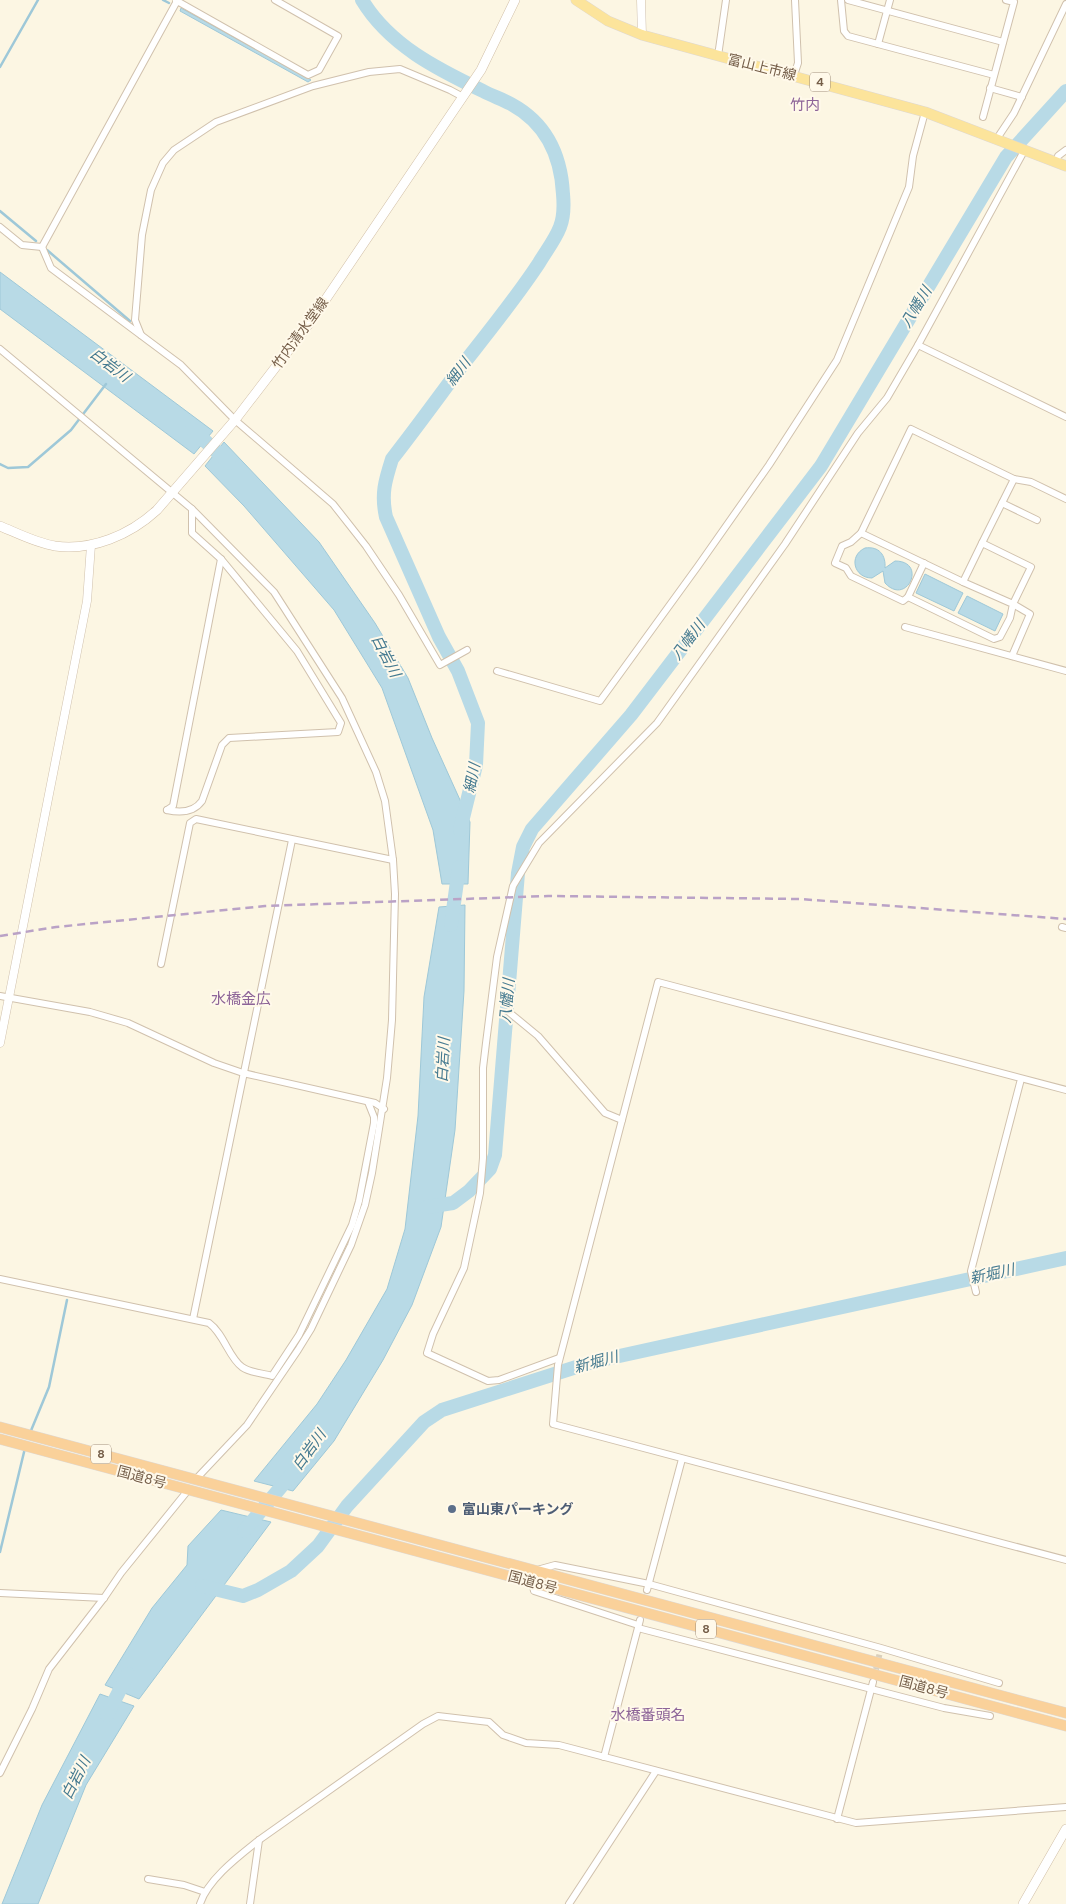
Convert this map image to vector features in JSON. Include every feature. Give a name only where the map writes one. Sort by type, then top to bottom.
[{"type":"highway","name":"国道8号","points":[[0,1427],[1066,1713]]},
{"type":"highway","name":"国道8号","points":[[0,1439],[1066,1726]]},
{"type":"main road","name":"竹内清水堂線","points":[[0,526],[53,546],[91,545],[122,535],[144,522],[174,492],[235,420],[310,321],[482,70],[515,0]]},
{"type":"main road","name":"富山上市線","points":[[576,0],[608,21],[642,35],[925,112],[1066,166]]},
{"type":"main road","points":[[1023,1904],[1066,1829]]},
{"type":"street","points":[[42,247],[177,1],[308,75],[319,70],[338,36],[275,0]]},
{"type":"street","points":[[641,0],[642,35]]},
{"type":"street","points":[[718,56],[726,0]]},
{"type":"street","points":[[794,75],[798,63],[795,0]]},
{"type":"street","points":[[841,0],[844,31],[848,36],[994,76]]},
{"type":"street","points":[[848,0],[1003,42]]},
{"type":"street","points":[[878,44],[890,0]]},
{"type":"street","points":[[983,117],[1014,2],[1006,0]]},
{"type":"street","points":[[996,140],[1014,113],[1066,4]]},
{"type":"street","points":[[142,336],[135,320],[142,234],[151,190],[163,163],[174,150],[192,136],[216,122],[313,86],[368,72],[400,69],[463,97]]},
{"type":"street","points":[[990,88],[1022,97]]},
{"type":"street","points":[[497,671],[600,701],[769,465],[838,360],[909,187],[913,156],[925,112]]},
{"type":"street","points":[[1056,163],[1058,156],[1066,150]]},
{"type":"street","points":[[558,1362],[499,1380],[488,1381],[427,1353],[433,1334],[464,1268],[480,1193],[483,1158],[483,1068],[497,957],[514,886],[539,843],[657,723],[785,544],[858,433],[887,398],[918,346],[1024,151]]},
{"type":"street","points":[[0,227],[22,245],[42,247]]},
{"type":"street","points":[[42,247],[51,268],[180,365],[235,420],[333,504],[366,546],[399,595],[440,665],[467,650]]},
{"type":"street","points":[[918,346],[1066,417]]},
{"type":"street","points":[[0,349],[174,492],[274,592],[342,698],[376,772],[385,801],[393,860],[395,944],[392,1020],[384,1109],[368,1189],[352,1245],[311,1329],[246,1425],[199,1480]]},
{"type":"street","points":[[924,563],[908,597],[903,601],[852,576],[846,568],[835,563],[842,546],[852,542],[861,533],[911,429],[1014,479],[1031,482],[1066,499]]},
{"type":"street","points":[[963,582],[1014,479]]},
{"type":"street","points":[[1002,502],[1037,520]]},
{"type":"street","points":[[192,509],[192,533],[220,559],[297,651],[341,723],[338,732],[229,738],[222,746],[198,807],[183,812],[175,812],[167,810],[173,806],[220,559]]},
{"type":"street","points":[[861,533],[1030,614],[1012,656]]},
{"type":"street","points":[[908,597],[994,639],[1000,638],[1010,618],[1012,604],[1031,567],[982,543]]},
{"type":"street","points":[[0,1043],[87,601],[91,545]]},
{"type":"street","points":[[904,627],[1066,670]]},
{"type":"street","points":[[161,964],[190,823],[196,819],[393,860]]},
{"type":"street","points":[[193,1319],[292,840]]},
{"type":"street","points":[[1066,1090],[658,982],[558,1362],[553,1424],[1066,1560]]},
{"type":"street","points":[[0,996],[90,1012],[128,1023],[214,1063],[243,1073],[374,1103],[384,1109]]},
{"type":"street","points":[[510,1013],[538,1036],[605,1113],[622,1120]]},
{"type":"street","points":[[976,1292],[971,1271],[1021,1079]]},
{"type":"street","points":[[0,1279],[209,1323],[214,1326],[240,1366],[246,1370],[272,1376],[299,1335],[352,1225],[374,1123],[374,1117],[368,1102]]},
{"type":"street","points":[[648,1587],[682,1459]]},
{"type":"street","points":[[0,1773],[32,1709],[49,1669],[121,1573],[193,1491]]},
{"type":"street","points":[[536,1570],[555,1565],[648,1587],[999,1683]]},
{"type":"street","points":[[532,1582],[534,1591],[638,1624],[872,1685],[944,1708],[990,1716]]},
{"type":"street","points":[[0,1593],[104,1598]]},
{"type":"street","points":[[604,1757],[638,1624]]},
{"type":"street","points":[[837,1819],[872,1685]]},
{"type":"street","points":[[200,1904],[205,1892],[243,1853],[259,1840],[423,1724],[438,1716],[489,1722],[503,1735],[526,1743],[559,1745],[856,1823],[1066,1807]]},
{"type":"street","points":[[569,1904],[656,1771]]},
{"type":"street","points":[[250,1904],[259,1840]]},
{"type":"street","points":[[148,1879],[184,1885],[205,1892]]},
{"type":"water","points":[[181,8],[311,80],[308,82],[180,11]]},
{"type":"water","points":[[0,272],[213,431],[194,454],[0,309]]},
{"type":"water","points":[[224,442],[319,542],[375,623],[408,678],[432,738],[470,822],[468,884],[442,884],[433,830],[382,688],[334,610],[244,506],[205,466]]},
{"type":"water","points":[[865,548],[874,548],[881,552],[885,568],[895,561],[905,563],[910,568],[912,574],[911,581],[907,587],[900,590],[893,589],[885,583],[883,571],[872,578],[866,577],[857,571],[855,566],[856,556]]},
{"type":"water","points":[[925,574],[963,593],[954,611],[916,593]]},
{"type":"water","points":[[967,596],[1003,614],[995,631],[958,613]]},
{"type":"water","points":[[465,905],[464,991],[455,1130],[441,1227],[412,1305],[383,1360],[334,1441],[293,1491],[254,1481],[317,1404],[346,1360],[387,1289],[405,1229],[418,1116],[424,997],[439,907]]},
{"type":"water","points":[[221,1510],[271,1522],[139,1699],[105,1685],[152,1608],[187,1565],[188,1546]]},
{"type":"water","points":[[100,1694],[134,1706],[86,1785],[38,1904],[2,1904],[42,1805]]},
{"type":"waterway","points":[[0,67],[38,0]]},
{"type":"waterway","points":[[163,0],[169,3]]},
{"type":"waterway","name":"細川","points":[[362,0],[386,30],[415,54],[448,74],[511,104],[534,121],[555,153],[562,180],[563,215],[560,227],[553,241],[512,301],[392,459],[384,488],[386,517],[439,637],[458,671],[478,723],[476,765],[460,830]]},
{"type":"waterway","name":"八幡川","points":[[427,1207],[453,1203],[469,1191],[490,1169],[495,1155],[518,873],[523,847],[532,829],[631,715],[821,466],[1006,157],[1066,91]]},
{"type":"waterway","points":[[0,211],[36,241]]},
{"type":"waterway","points":[[47,250],[130,321]]},
{"type":"waterway","points":[[0,464],[8,468],[28,467],[71,430],[106,384]]},
{"type":"waterway","name":"白岩川","points":[[192,429],[229,463]]},
{"type":"waterway","name":"白岩川","points":[[451,925],[459,867]]},
{"type":"waterway","name":"新堀川","points":[[202,1586],[243,1596],[258,1590],[291,1571],[318,1546],[347,1506],[424,1422],[442,1410],[592,1362],[1066,1258]]},
{"type":"waterway","points":[[30,1433],[49,1387],[67,1300]]},
{"type":"waterway","points":[[0,1552],[25,1448]]},
{"type":"waterway","name":"白岩川","points":[[244,1531],[291,1475]]},
{"type":"waterway","name":"白岩川","points":[[107,1715],[128,1674]]},
{"type":"tunnel","points":[[874,1678],[880,1652]]},
{"type":"railway","points":[[0,936],[56,927],[265,906],[548,896],[800,899],[1066,919]]},
{"type":"place","name":"富山東パーキング","points":[[452,1509]]},
{"type":"district","name":"竹内","points":[[805,105]]},
{"type":"district","name":"水橋金広","points":[[241,999]]},
{"type":"district","name":"水橋番頭名","points":[[648,1715]]}]
